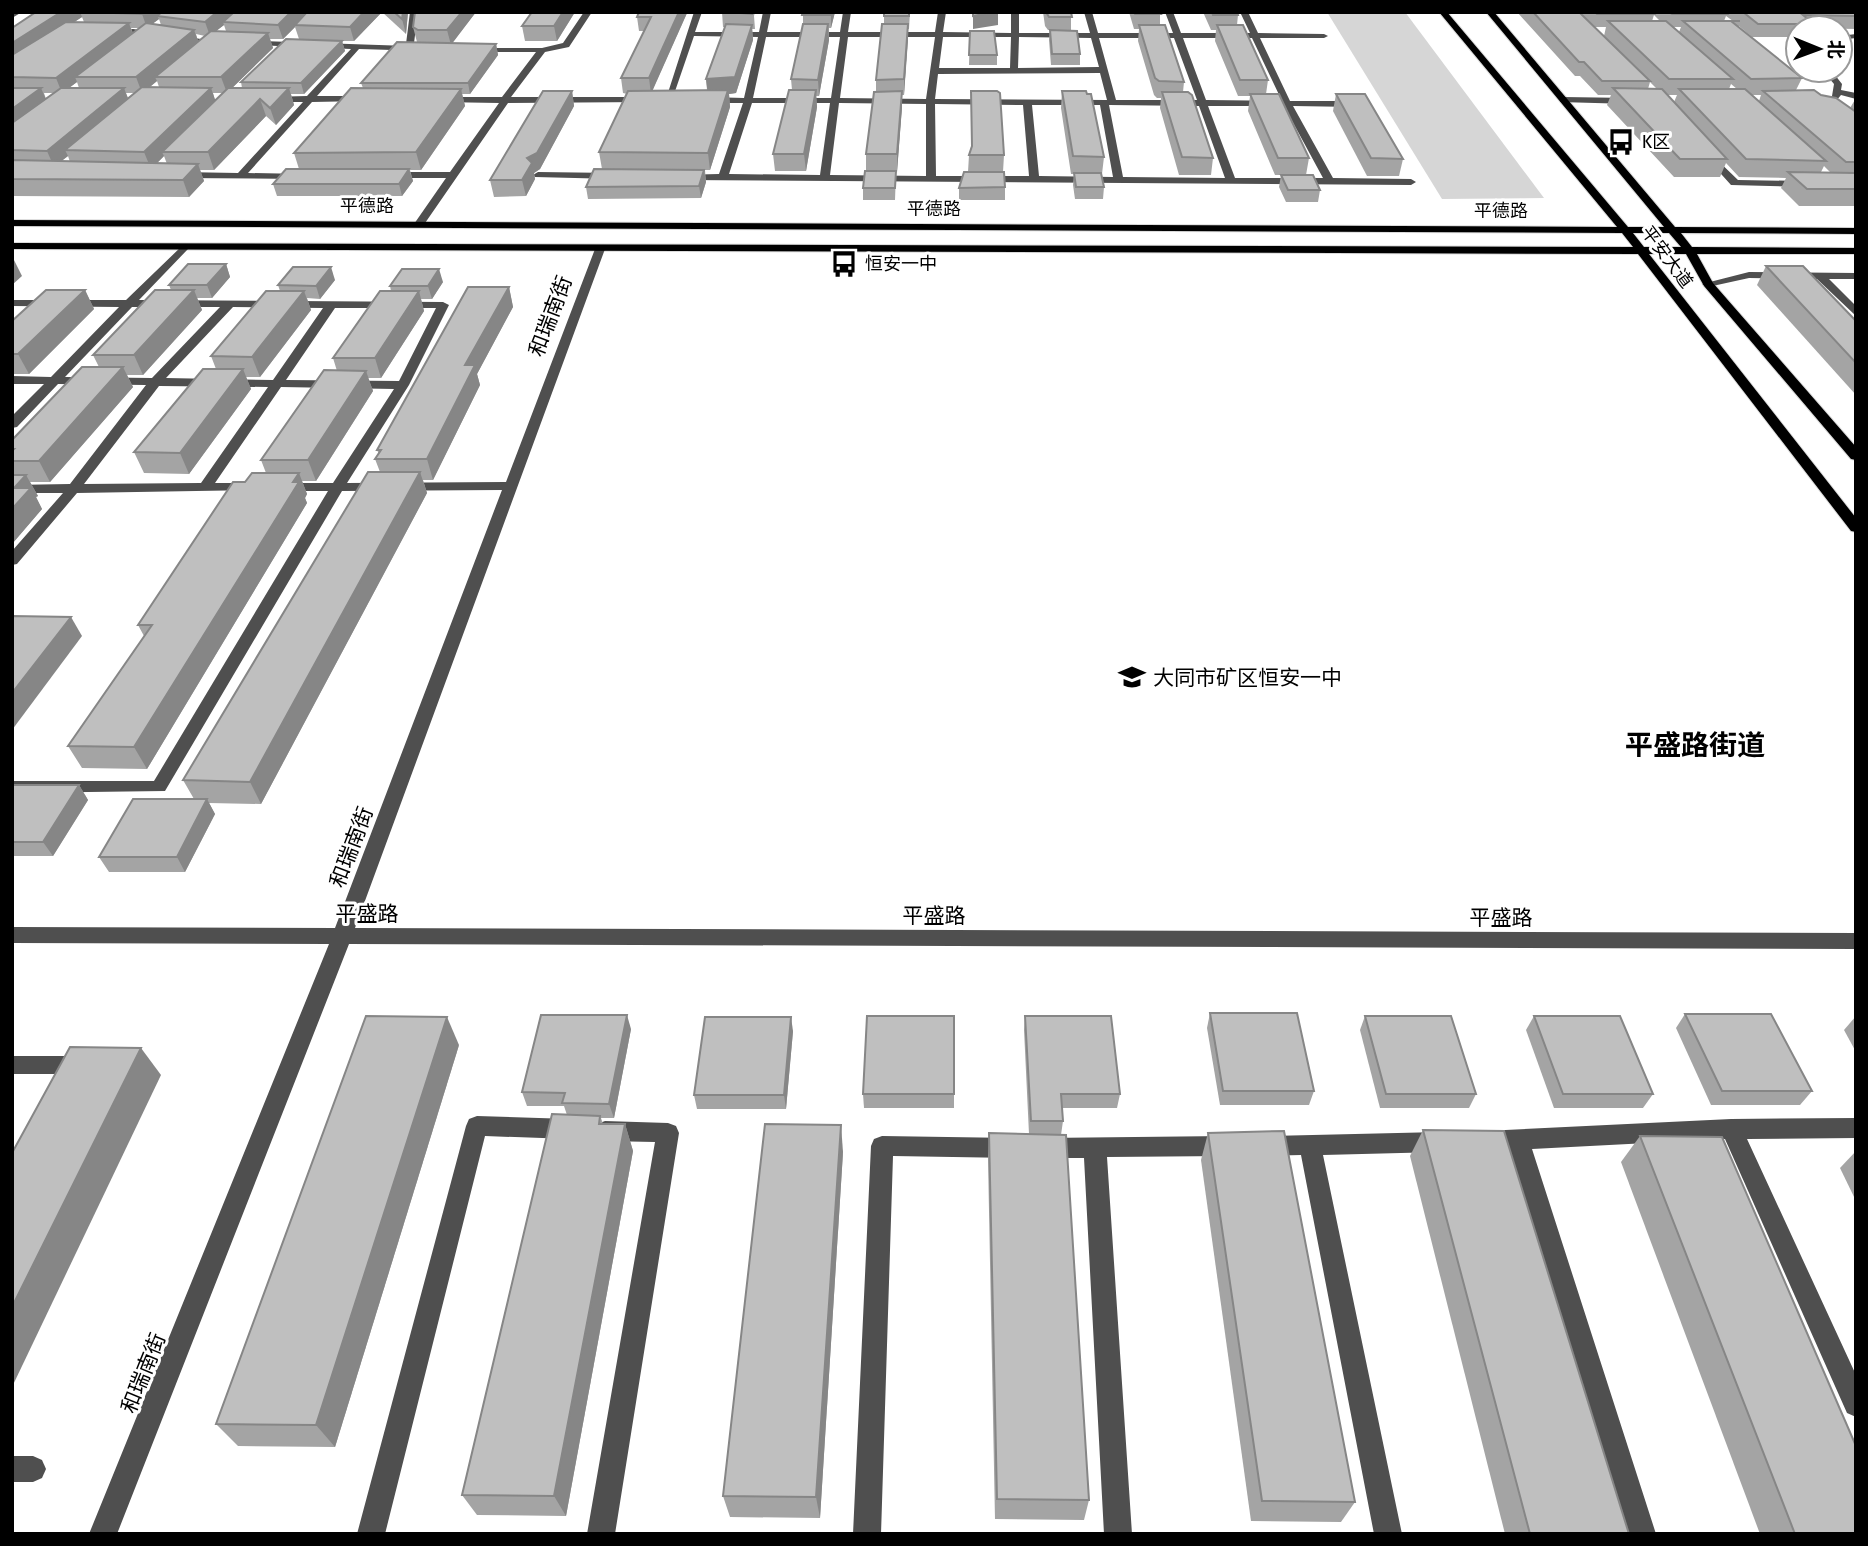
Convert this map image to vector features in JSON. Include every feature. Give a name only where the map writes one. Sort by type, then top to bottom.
[{"type":"main road","name":"平安大道","points":[[1443,12],[1624,229],[1856,528]]},
{"type":"main road","name":"平安大道","points":[[1490,12],[1689,250],[1708,284],[1856,456]]},
{"type":"main road","name":"平德路","points":[[12,223],[1856,231]]},
{"type":"main road","name":"平德路","points":[[12,246],[1856,251]]},
{"type":"street","points":[[12,16],[18,12]]},
{"type":"street","points":[[414,12],[410,44],[419,49]]},
{"type":"street","points":[[460,50],[542,50],[566,44],[588,12]]},
{"type":"street","points":[[668,100],[698,12]]},
{"type":"street","points":[[723,178],[748,101],[766,12]]},
{"type":"street","points":[[825,177],[847,12]]},
{"type":"street","points":[[931,180],[930,101],[942,12]]},
{"type":"street","points":[[1014,71],[1015,12]]},
{"type":"street","points":[[1088,12],[1103,70],[1119,180]]},
{"type":"street","points":[[1169,12],[1231,181]]},
{"type":"street","points":[[1244,12],[1287,103],[1329,181]]},
{"type":"street","points":[[138,41],[158,26]]},
{"type":"street","points":[[95,32],[148,33],[214,41],[433,50]]},
{"type":"street","points":[[204,49],[222,34]]},
{"type":"street","points":[[691,34],[1324,36]]},
{"type":"street","points":[[278,53],[295,36]]},
{"type":"street","points":[[240,176],[357,47]]},
{"type":"street","points":[[419,224],[542,50]]},
{"type":"street","points":[[933,71],[1103,70]]},
{"type":"street","points":[[1795,100],[1836,98],[1838,84]]},
{"type":"street","points":[[1837,92],[1856,96]]},
{"type":"street","points":[[258,99],[367,99]]},
{"type":"street","points":[[422,99],[682,100]]},
{"type":"street","points":[[1821,99],[1830,106]]},
{"type":"street","points":[[695,100],[1366,104]]},
{"type":"street","points":[[1563,100],[1646,101]]},
{"type":"street","points":[[1027,102],[1034,180]]},
{"type":"street","points":[[1702,147],[1735,183],[1822,184]]},
{"type":"street","points":[[167,175],[320,176]]},
{"type":"street","points":[[373,176],[453,175]]},
{"type":"street","points":[[538,175],[631,177]]},
{"type":"street","points":[[670,177],[1411,182]]},
{"type":"street","points":[[12,424],[184,247]]},
{"type":"street","name":"和瑞南街","points":[[103,1534],[341,936],[600,249]]},
{"type":"street","points":[[1708,284],[1749,275],[1856,276]]},
{"type":"street","points":[[1820,276],[1856,313]]},
{"type":"street","points":[[12,303],[443,304],[402,385],[337,487],[159,788],[12,787]]},
{"type":"street","points":[[12,561],[74,488],[155,382],[230,304]]},
{"type":"street","points":[[205,488],[332,304]]},
{"type":"street","points":[[12,380],[402,385]]},
{"type":"street","points":[[12,489],[511,486]]},
{"type":"street","name":"平盛路","points":[[12,935],[1856,941]]},
{"type":"street","points":[[12,1065],[70,1065]]},
{"type":"street","points":[[371,1534],[477,1126],[668,1133],[601,1534]]},
{"type":"street","points":[[867,1534],[882,1146],[1095,1149],[1518,1140],[1731,1129],[1856,1128]]},
{"type":"street","points":[[1731,1129],[1856,1404]]},
{"type":"street","points":[[1518,1140],[1643,1534]]},
{"type":"street","points":[[1310,1145],[1388,1534]]},
{"type":"street","points":[[1095,1149],[1118,1534]]},
{"type":"shaded area","points":[[1327,12],[1405,12],[1544,198],[1442,199]]},
{"type":"building","points":[[36,12],[61,12],[12,43],[12,28]]},
{"type":"building","points":[[85,12],[144,12],[142,14]]},
{"type":"building","points":[[162,12],[217,12],[205,22],[157,16]]},
{"type":"building","points":[[234,12],[291,12],[278,25],[223,22]]},
{"type":"building","points":[[307,12],[364,12],[350,27],[295,25]]},
{"type":"building","points":[[394,12],[403,12],[402,19]]},
{"type":"building","points":[[415,12],[462,12],[447,30],[418,30],[413,27]]},
{"type":"building","points":[[532,12],[563,12],[554,26],[522,26]]},
{"type":"building","points":[[639,12],[679,12],[649,78],[621,78],[651,17],[637,17]]},
{"type":"building","points":[[803,12],[831,12],[831,15],[802,15]]},
{"type":"building","points":[[884,12],[909,12],[909,16],[884,16]]},
{"type":"building","points":[[973,12],[994,12],[973,16]]},
{"type":"building","points":[[1046,12],[1071,12],[1072,17],[1049,17]]},
{"type":"building","points":[[1134,12],[1160,12],[1161,14],[1135,14]]},
{"type":"building","points":[[1212,12],[1237,12],[1238,15],[1213,15]]},
{"type":"building","points":[[1533,12],[1579,12],[1650,81],[1602,81],[1584,62],[1579,62]]},
{"type":"building","points":[[1595,12],[1652,12],[1654,14],[1597,14]]},
{"type":"building","points":[[1669,12],[1725,12],[1727,14],[1672,14]]},
{"type":"building","points":[[1743,12],[1856,12],[1856,16],[1784,14],[1784,24],[1758,24]]},
{"type":"building","points":[[1608,21],[1666,21],[1733,79],[1669,79]]},
{"type":"building","points":[[1683,21],[1731,21],[1784,64],[1784,78],[1751,79]]},
{"type":"building","points":[[66,22],[129,23],[56,78],[12,77],[12,55]]},
{"type":"building","points":[[146,23],[194,30],[136,77],[75,77]]},
{"type":"building","points":[[726,24],[752,25],[735,77],[706,79]]},
{"type":"building","points":[[803,24],[828,24],[818,80],[791,79]]},
{"type":"building","points":[[882,24],[908,24],[904,79],[876,80]]},
{"type":"building","points":[[1139,25],[1165,25],[1184,82],[1159,81],[1155,78]]},
{"type":"building","points":[[1217,25],[1243,25],[1268,80],[1240,80]]},
{"type":"building","points":[[1050,30],[1077,31],[1080,54],[1052,54]]},
{"type":"building","points":[[211,31],[268,33],[221,77],[155,77]]},
{"type":"building","points":[[970,31],[994,31],[997,55],[969,55]]},
{"type":"building","points":[[286,39],[342,41],[301,83],[241,82]]},
{"type":"building","points":[[397,42],[496,44],[468,83],[361,83]]},
{"type":"building","points":[[142,87],[211,88],[144,152],[65,150]]},
{"type":"building","points":[[12,88],[41,88],[12,109]]},
{"type":"building","points":[[61,88],[124,88],[47,151],[12,150],[12,123]]},
{"type":"building","points":[[228,88],[289,88],[270,108],[260,99],[208,152],[162,152]]},
{"type":"building","points":[[351,88],[461,89],[416,152],[294,153]]},
{"type":"building","points":[[1613,88],[1662,89],[1727,159],[1680,159]]},
{"type":"building","points":[[1679,89],[1745,89],[1826,161],[1746,159]]},
{"type":"building","points":[[728,90],[708,153],[599,152],[628,91]]},
{"type":"building","points":[[789,90],[816,90],[804,154],[773,154]]},
{"type":"building","points":[[1814,90],[1821,95],[1836,98],[1856,112],[1856,162],[1846,162],[1763,91]]},
{"type":"building","points":[[543,91],[572,91],[537,153],[527,158],[532,163],[522,180],[490,180]]},
{"type":"building","points":[[902,91],[897,154],[866,154],[874,92]]},
{"type":"building","points":[[971,91],[1000,93],[1004,155],[969,155],[972,146]]},
{"type":"building","points":[[1062,91],[1086,91],[1091,94],[1104,157],[1073,156]]},
{"type":"building","points":[[1162,92],[1188,92],[1192,95],[1213,158],[1182,157]]},
{"type":"building","points":[[1250,94],[1279,94],[1309,158],[1278,158]]},
{"type":"building","points":[[1336,94],[1365,94],[1403,159],[1371,158]]},
{"type":"building","points":[[12,160],[198,164],[183,180],[12,179]]},
{"type":"building","points":[[286,169],[409,169],[399,184],[273,184]]},
{"type":"building","points":[[594,169],[704,170],[699,186],[586,187]]},
{"type":"building","points":[[865,171],[896,171],[895,188],[863,188]]},
{"type":"building","points":[[964,172],[1004,172],[1005,187],[959,188]]},
{"type":"building","points":[[1788,172],[1856,173],[1856,189],[1807,189]]},
{"type":"building","points":[[1074,173],[1101,173],[1104,187],[1076,187]]},
{"type":"building","points":[[1281,175],[1313,175],[1320,190],[1288,190]]},
{"type":"building","points":[[188,264],[226,264],[207,285],[169,285]]},
{"type":"building","points":[[1766,266],[1803,266],[1856,321],[1856,363]]},
{"type":"building","points":[[293,267],[331,267],[316,286],[278,285]]},
{"type":"building","points":[[402,269],[439,269],[428,286],[390,286]]},
{"type":"building","points":[[468,287],[509,287],[465,365],[475,365],[427,459],[375,459],[381,450],[377,450]]},
{"type":"building","points":[[46,290],[85,290],[18,354],[12,354],[12,321]]},
{"type":"building","points":[[155,290],[194,290],[134,355],[93,355]]},
{"type":"building","points":[[266,291],[304,291],[252,357],[211,356]]},
{"type":"building","points":[[380,291],[419,291],[375,358],[333,358]]},
{"type":"building","points":[[82,367],[123,367],[39,461],[12,461],[12,440]]},
{"type":"building","points":[[203,369],[243,369],[180,453],[134,452]]},
{"type":"building","points":[[324,370],[366,371],[308,460],[261,460]]},
{"type":"building","points":[[368,472],[420,472],[250,782],[183,780]]},
{"type":"building","points":[[252,473],[299,473],[293,482],[299,482],[134,747],[68,746],[152,625],[138,625],[233,482],[245,482]]},
{"type":"building","points":[[12,475],[26,475],[14,488],[31,488],[12,509]]},
{"type":"building","points":[[12,616],[71,617],[12,693]]},
{"type":"building","points":[[12,785],[79,785],[43,842],[12,842]]},
{"type":"building","points":[[133,799],[207,799],[177,857],[99,857]]},
{"type":"building","points":[[1210,1013],[1297,1013],[1314,1091],[1223,1091]]},
{"type":"building","points":[[1685,1014],[1771,1014],[1812,1091],[1722,1091]]},
{"type":"building","points":[[541,1015],[627,1015],[609,1104],[562,1103],[565,1093],[522,1092]]},
{"type":"building","points":[[366,1016],[447,1017],[316,1425],[216,1424]]},
{"type":"building","points":[[867,1016],[954,1016],[954,1094],[863,1094]]},
{"type":"building","points":[[1025,1016],[1111,1016],[1120,1094],[1061,1094],[1063,1121],[1031,1121]]},
{"type":"building","points":[[1365,1016],[1451,1016],[1476,1094],[1386,1094]]},
{"type":"building","points":[[1534,1016],[1620,1016],[1653,1094],[1563,1094]]},
{"type":"building","points":[[705,1017],[791,1017],[784,1095],[694,1095]]},
{"type":"building","points":[[70,1047],[141,1048],[12,1307],[12,1153]]},
{"type":"building","points":[[552,1114],[600,1116],[599,1124],[625,1124],[554,1496],[462,1495]]},
{"type":"building","points":[[765,1124],[841,1125],[816,1497],[723,1496]]},
{"type":"building","points":[[1423,1130],[1504,1131],[1629,1534],[1530,1534]]},
{"type":"building","points":[[1284,1131],[1355,1502],[1262,1501],[1208,1133]]},
{"type":"building","points":[[989,1133],[1066,1135],[1089,1500],[997,1499]]},
{"type":"building","points":[[1640,1136],[1722,1137],[1856,1446],[1856,1534],[1795,1534]]},
{"type":"place","name":"K区","points":[[1621,142]]},
{"type":"place","name":"恒安一中","points":[[844,264]]},
{"type":"place","name":"大同市矿区恒安一中","points":[[1132,677]]},
{"type":"district","name":"平盛路街道","points":[[1695,745]]}]
